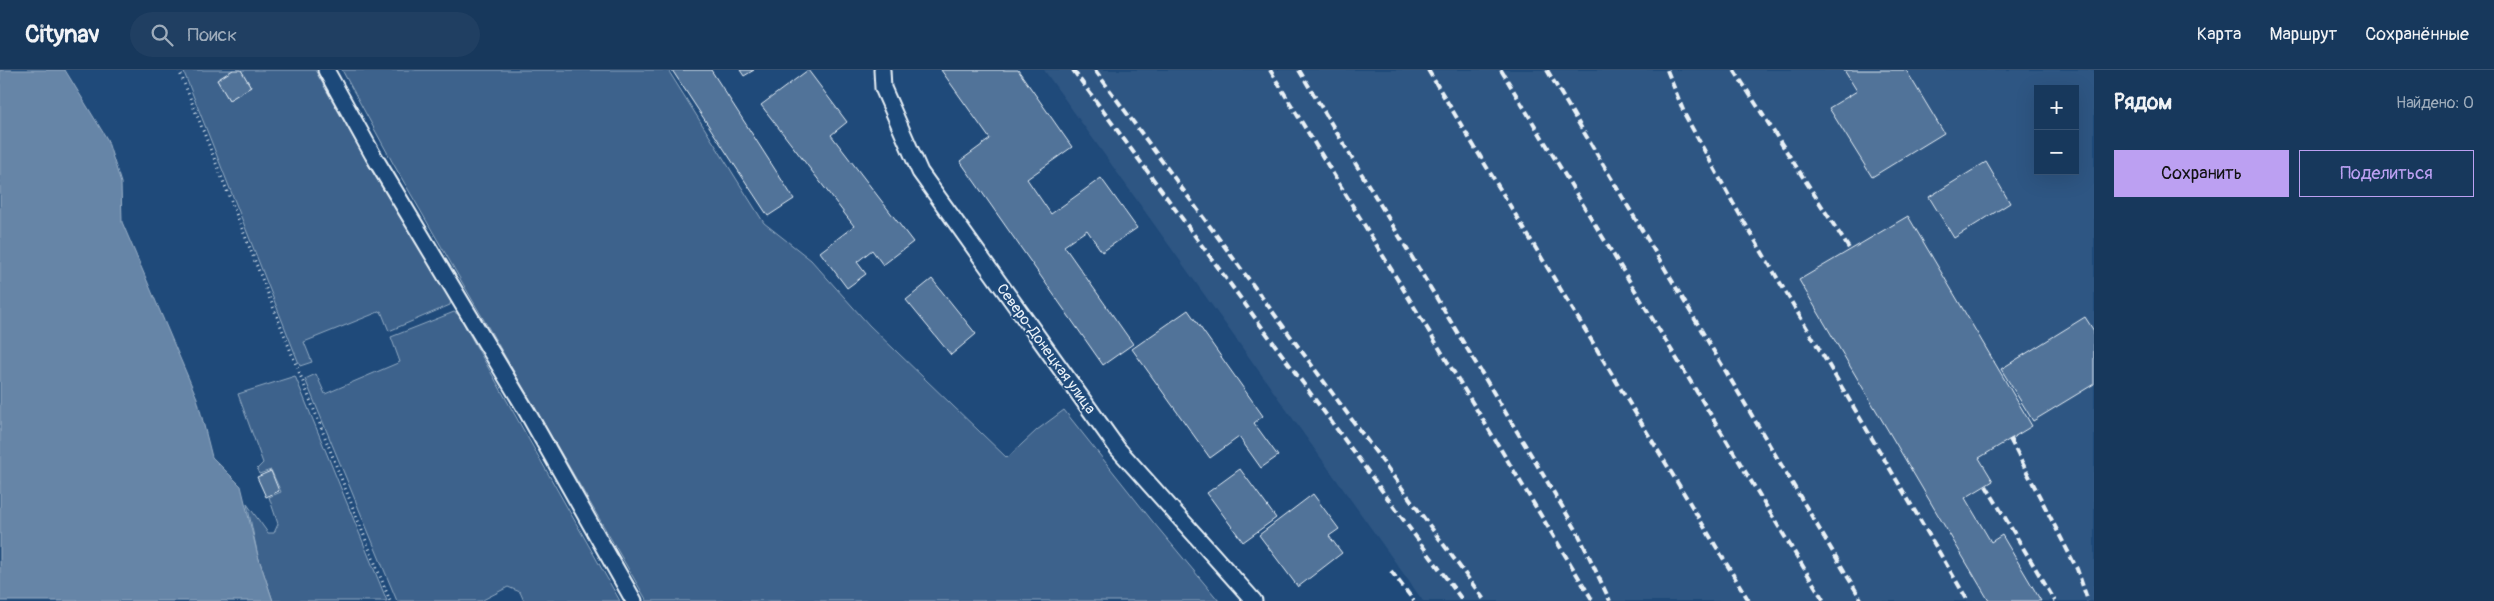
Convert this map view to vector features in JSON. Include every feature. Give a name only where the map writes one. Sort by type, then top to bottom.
[{"type":"lane","points":[[326,70],[373,155],[526,410],[634,601]]},
{"type":"lane","name":"Северо-Донецкая улица","points":[[882,70],[883,88],[920,172],[1118,449],[1254,601]]},
{"type":"path","points":[[179,70],[390,601]]},
{"type":"shaded area","points":[[0,70],[65,70],[107,139],[121,183],[122,222],[197,398],[212,457],[241,486],[258,556],[273,601],[0,601]]},
{"type":"shaded area","points":[[183,70],[233,70],[217,80],[229,100],[251,87],[241,70],[315,70],[369,166],[451,300],[450,305],[389,331],[381,311],[304,342],[312,362],[300,366]]},
{"type":"shaded area","points":[[342,70],[668,70],[764,223],[811,260],[869,325],[1007,458],[1037,430],[1064,410],[1219,601],[647,601],[394,165]]},
{"type":"shaded area","points":[[1044,70],[2094,70],[2094,601],[1423,601]]},
{"type":"shaded area","points":[[454,312],[458,314],[620,601],[524,601],[520,592],[508,587],[481,601],[397,601],[305,379],[316,374],[325,394],[400,362],[391,337]]},
{"type":"shaded area","points":[[295,376],[387,601],[273,601],[258,556],[247,504],[268,533],[274,533],[278,524],[269,497],[281,492],[271,470],[259,474],[257,469],[263,463],[238,394]]},
{"type":"building","points":[[233,70],[241,70],[251,87],[229,100],[217,80]]},
{"type":"building","points":[[672,70],[711,70],[794,199],[768,216]]},
{"type":"building","points":[[740,70],[754,70],[744,76]]},
{"type":"building","points":[[808,70],[847,122],[831,135],[913,242],[883,265],[872,250],[857,262],[866,274],[847,288],[820,252],[854,226],[761,105]]},
{"type":"building","points":[[941,70],[1018,70],[1072,147],[1027,179],[1051,214],[1101,178],[1137,228],[1102,252],[1087,230],[1064,246],[1133,344],[1103,365],[960,161],[990,139]]},
{"type":"building","points":[[1844,70],[1906,70],[1944,133],[1872,177],[1829,108],[1857,91]]},
{"type":"building","points":[[1986,162],[2010,203],[1954,238],[1929,197]]},
{"type":"building","points":[[1908,216],[2032,426],[1979,458],[1993,481],[1965,498],[1991,542],[2002,535],[2041,601],[1989,601],[1799,280]]},
{"type":"building","points":[[932,279],[976,334],[951,355],[906,300]]},
{"type":"building","points":[[1188,310],[1263,416],[1254,423],[1278,456],[1261,468],[1239,437],[1210,458],[1132,349]]},
{"type":"building","points":[[2085,317],[2094,331],[2094,384],[2033,421],[2001,369]]},
{"type":"building","points":[[1240,469],[1276,518],[1243,542],[1207,493]]},
{"type":"building","points":[[271,471],[279,491],[266,497],[257,477]]},
{"type":"building","points":[[1313,494],[1339,529],[1329,536],[1342,553],[1298,587],[1259,535]]},
{"type":"railway","points":[[1073,70],[1463,601]]},
{"type":"railway","points":[[1095,70],[1485,601]]},
{"type":"railway","points":[[1270,70],[1593,601]]},
{"type":"railway","points":[[1299,70],[1577,531],[1610,601]]},
{"type":"railway","points":[[1428,70],[1749,601]]},
{"type":"railway","points":[[1501,70],[1824,601]]},
{"type":"railway","points":[[1547,70],[1862,601]]},
{"type":"railway","points":[[1667,70],[1685,115],[1733,203],[1968,601]]},
{"type":"railway","points":[[1734,70],[1850,250]]},
{"type":"railway","points":[[2010,439],[2077,569],[2088,601]]},
{"type":"railway","points":[[1986,486],[2055,601]]},
{"type":"railway","points":[[1391,571],[1414,601]]}]
